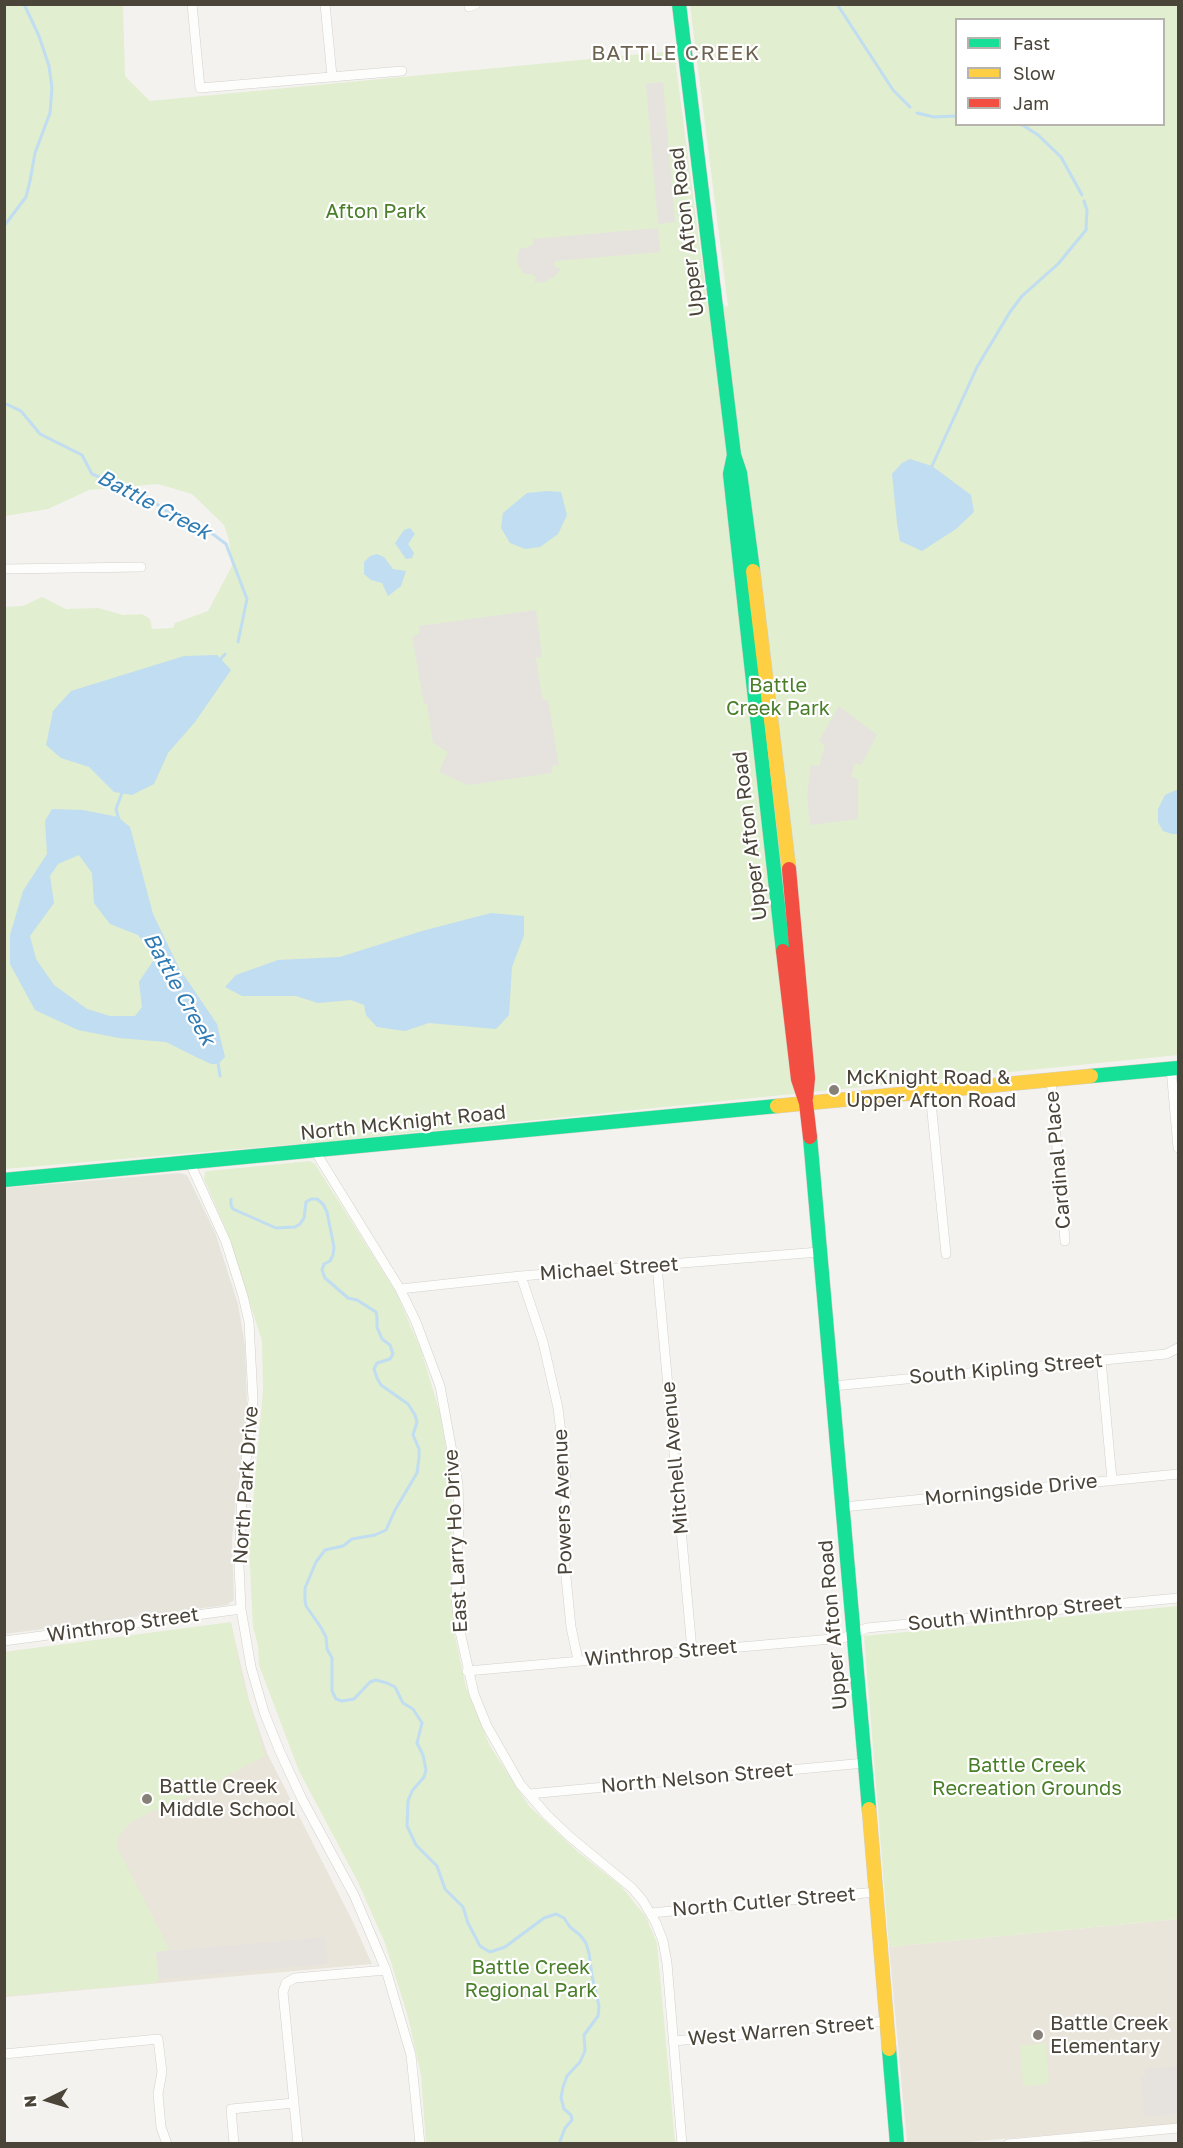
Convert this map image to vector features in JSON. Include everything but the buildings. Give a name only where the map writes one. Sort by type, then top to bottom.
[{"type":"street","points":[[192,4],[200,88],[402,71]]},
{"type":"street","points":[[325,4],[332,76]]},
{"type":"street","name":"Upper Afton Road","points":[[680,4],[734,455],[730,474],[744,609],[798,1079],[806,1103],[897,2144]]},
{"type":"street","points":[[4,569],[141,567]]},
{"type":"street","points":[[1175,1068],[1179,1148]]},
{"type":"street","name":"North McKnight Road","points":[[4,1180],[1175,1068]]},
{"type":"street","name":"Cardinal Place","points":[[1051,1080],[1065,1241]]},
{"type":"street","points":[[930,1092],[946,1254]]},
{"type":"street","name":"East Larry Ho Drive","points":[[315,1151],[400,1289],[420,1331],[440,1386],[458,1484],[456,1597],[459,1627],[467,1671],[491,1734],[506,1762],[529,1794],[568,1836],[632,1888],[651,1913],[663,1941],[682,2144]]},
{"type":"street","name":"North Park Drive","points":[[190,1163],[226,1242],[249,1322],[253,1400],[240,1521],[239,1555],[241,1609],[251,1667],[276,1743],[302,1799],[354,1895],[386,1970],[411,2055],[420,2144]]},
{"type":"street","name":"Michael Street","points":[[400,1289],[521,1276],[819,1252]]},
{"type":"street","name":"Mitchell Avenue","points":[[657,1266],[692,1650]]},
{"type":"street","name":"Powers Avenue","points":[[521,1276],[543,1342],[558,1408],[566,1475],[567,1588],[571,1627],[578,1660]]},
{"type":"street","name":"South Kipling Street","points":[[832,1386],[1166,1354],[1179,1348]]},
{"type":"street","points":[[1101,1360],[1113,1480]]},
{"type":"street","name":"Morningside Drive","points":[[843,1507],[1179,1474]]},
{"type":"street","name":"South Winthrop Street","points":[[853,1633],[867,1628],[1179,1598]]},
{"type":"street","name":"Winthrop Street","points":[[4,1641],[241,1609]]},
{"type":"street","name":"Winthrop Street","points":[[467,1671],[843,1638],[853,1633]]},
{"type":"street","name":"North Nelson Street","points":[[529,1794],[865,1763]]},
{"type":"street","name":"North Cutler Street","points":[[651,1913],[876,1892]]},
{"type":"street","points":[[298,2144],[283,1992],[286,1983],[295,1978],[386,1970]]},
{"type":"street","name":"West Warren Street","points":[[674,2041],[887,2021]]},
{"type":"street","points":[[4,2054],[158,2038],[162,2072],[158,2094],[161,2127],[167,2144]]},
{"type":"street","points":[[234,2144],[231,2109],[294,2103]]},
{"type":"street","points":[[1010,2143],[1179,2128]]},
{"type":"street","points":[[1124,2132],[1125,2144]]},
{"type":"shaded area","points":[[663,82],[675,222],[658,224],[646,84]]},
{"type":"shaded area","points":[[658,228],[660,252],[555,261],[554,266],[561,269],[554,277],[535,283],[535,276],[524,274],[519,266],[517,257],[520,248],[533,245],[533,239]]},
{"type":"shaded area","points":[[536,610],[542,657],[536,658],[543,700],[548,700],[559,765],[551,766],[552,773],[468,785],[439,772],[448,752],[433,743],[412,636],[419,634],[419,626]]},
{"type":"shaded area","points":[[839,706],[877,735],[861,765],[855,763],[851,777],[858,779],[858,819],[810,825],[807,794],[811,765],[819,766],[825,745],[819,741]]},
{"type":"shaded area","points":[[179,1173],[187,1175],[215,1232],[238,1304],[245,1346],[247,1403],[232,1539],[234,1600],[227,1605],[5,1634],[5,1188]]},
{"type":"shaded area","name":"Battle Creek Middle School","points":[[231,1623],[249,1700],[267,1753],[372,1964],[5,1997],[4,1652]]},
{"type":"shaded area","name":"Battle Creek Elementary","points":[[1178,1919],[1178,2124],[955,2143],[907,2143],[889,1947]]},
{"type":"shaded area","points":[[325,1937],[327,1964],[159,1979],[156,1952]]},
{"type":"shaded area","points":[[1178,2066],[1178,2114],[1144,2117],[1141,2077],[1145,2077],[1145,2069]]},
{"type":"green space","name":"Battle Creek Park","points":[[5,5],[123,5],[125,76],[150,101],[674,51],[708,308],[728,306],[690,5],[1178,5],[1178,1055],[309,1143],[5,1169],[5,607],[23,606],[42,597],[66,609],[98,608],[123,615],[142,614],[150,619],[152,629],[173,628],[175,623],[208,611],[232,566],[229,540],[224,525],[192,494],[158,484],[89,490],[48,509],[5,516]]},
{"type":"green space","name":"Battle Creek Regional Park","points":[[310,1161],[315,1164],[396,1292],[421,1350],[440,1413],[448,1460],[452,1505],[451,1587],[455,1636],[466,1687],[490,1746],[529,1806],[578,1852],[621,1886],[646,1917],[657,1943],[675,2143],[426,2143],[421,2075],[408,2017],[385,1943],[357,1880],[299,1771],[259,1665],[258,1645],[253,1627],[249,1548],[263,1390],[262,1341],[227,1232],[204,1179],[205,1172],[208,1171]]},
{"type":"green space","name":"Battle Creek Recreation Grounds","points":[[1178,1606],[1178,1919],[889,1947],[864,1636]]},
{"type":"green space","name":"Battle Creek Middle School","points":[[231,1622],[242,1677],[265,1756],[159,1812],[156,1809],[130,1823],[118,1837],[118,1849],[170,1950],[156,1952],[159,1979],[155,1983],[5,1996],[5,1652]]},
{"type":"green space","points":[[1046,2043],[1049,2084],[1023,2086],[1020,2046]]},
{"type":"water","points":[[910,459],[932,466],[971,495],[974,512],[956,529],[922,551],[900,541],[897,523],[892,474],[902,463]]},
{"type":"water","points":[[561,492],[567,515],[558,534],[540,547],[525,549],[510,543],[501,528],[503,513],[527,493]]},
{"type":"water","points":[[410,528],[415,534],[408,544],[414,553],[412,558],[406,559],[395,543],[404,530]]},
{"type":"water","points":[[377,554],[384,557],[393,569],[406,571],[401,586],[388,596],[382,583],[371,580],[364,574],[364,562],[370,556]]},
{"type":"water","points":[[217,655],[231,670],[195,722],[168,753],[154,784],[132,795],[114,792],[89,767],[61,758],[46,745],[53,711],[71,691],[184,656]]},
{"type":"water","points":[[1178,791],[1178,834],[1172,834],[1163,831],[1158,822],[1158,809],[1165,795]]},
{"type":"water","points":[[52,809],[83,810],[118,817],[130,827],[153,914],[179,968],[217,1024],[225,1057],[218,1064],[211,1064],[166,1042],[119,1038],[78,1030],[35,1010],[10,964],[10,935],[23,891],[47,854],[45,821]],"holes":[[[79,855],[92,873],[94,903],[110,924],[138,935],[155,958],[139,982],[142,1007],[135,1016],[110,1016],[87,1009],[54,985],[36,959],[30,936],[54,903],[50,876],[58,864]]]},
{"type":"water","points":[[491,913],[524,916],[524,935],[512,967],[509,1015],[496,1029],[429,1023],[405,1031],[377,1027],[366,1015],[364,1005],[351,1000],[318,1003],[296,996],[242,996],[225,987],[236,975],[278,960],[340,957],[422,931]]},
{"type":"waterway","name":"Battle Creek","points":[[4,226],[26,197],[35,153],[50,113],[52,88],[49,66],[39,36],[24,4]]},
{"type":"waterway","points":[[837,4],[893,90],[910,107]]},
{"type":"waterway","points":[[917,113],[934,117],[955,116]]},
{"type":"waterway","points":[[1024,126],[1038,135],[1061,157],[1082,195]]},
{"type":"waterway","points":[[932,466],[977,367],[1010,312],[1022,296],[1058,264],[1086,230],[1087,210],[1084,201]]},
{"type":"waterway","name":"Battle Creek","points":[[4,403],[21,411],[40,434],[82,455],[92,474],[144,495],[172,515],[210,532],[226,544],[247,599],[238,642]]},
{"type":"waterway","name":"Battle Creek","points":[[219,661],[225,654]]},
{"type":"waterway","name":"Battle Creek","points":[[119,820],[116,809],[123,790]]},
{"type":"waterway","name":"Battle Creek","points":[[218,1063],[220,1076]]},
{"type":"waterway","name":"Battle Creek","points":[[231,1199],[233,1209],[276,1228],[295,1227],[300,1224],[304,1218],[306,1202],[311,1199],[317,1199],[323,1204],[327,1212],[334,1247],[330,1261],[324,1264],[322,1270],[325,1278],[348,1298],[357,1300],[376,1312],[377,1327],[382,1339],[390,1345],[393,1354],[390,1359],[377,1363],[374,1369],[377,1378],[381,1385],[408,1404],[415,1415],[417,1422],[413,1435],[419,1449],[417,1473],[386,1530],[375,1535],[352,1539],[343,1546],[325,1550],[316,1562],[305,1588],[306,1606],[326,1637],[327,1649],[332,1658],[332,1691],[336,1699],[342,1701],[354,1699],[370,1682],[376,1680],[387,1683],[395,1687],[403,1703],[413,1709],[422,1723],[417,1743],[423,1755],[426,1770],[408,1801],[407,1826],[416,1845],[437,1866],[445,1889],[463,1907],[468,1923],[480,1946],[490,1952],[505,1947],[544,1918],[556,1914],[564,1918],[586,1943],[599,2006],[598,2016],[584,2035],[585,2051],[580,2062],[567,2076],[563,2087],[561,2098],[564,2109],[571,2115],[572,2120],[565,2128],[559,2144]]},
{"type":"traffic: fast","points":[[679,4],[734,455],[740,473],[753,571]]},
{"type":"traffic: fast","points":[[734,455],[730,474],[783,951]]},
{"type":"traffic: fast","points":[[1091,1076],[1178,1068]]},
{"type":"traffic: fast","points":[[4,1180],[777,1106]]},
{"type":"traffic: fast","points":[[810,1137],[869,1809]]},
{"type":"traffic: fast","points":[[889,2049],[897,2144]]},
{"type":"traffic: slow","points":[[753,571],[789,869]]},
{"type":"traffic: slow","points":[[777,1106],[1091,1076]]},
{"type":"traffic: slow","points":[[869,1809],[889,2049]]},
{"type":"traffic: jam","points":[[789,869],[808,1078],[806,1098]]},
{"type":"traffic: jam","points":[[783,951],[798,1079],[806,1103],[810,1137]]},
{"type":"place","name":"McKnight Road & Upper Afton Road","points":[[834,1090]]},
{"type":"place","name":"Battle Creek Middle School","points":[[147,1799]]},
{"type":"place","name":"Battle Creek Elementary","points":[[1038,2035]]},
{"type":"district","name":"BATTLE CREEK","points":[[676,53]]},
{"type":"park label","name":"Afton Park","points":[[376,212]]}]
